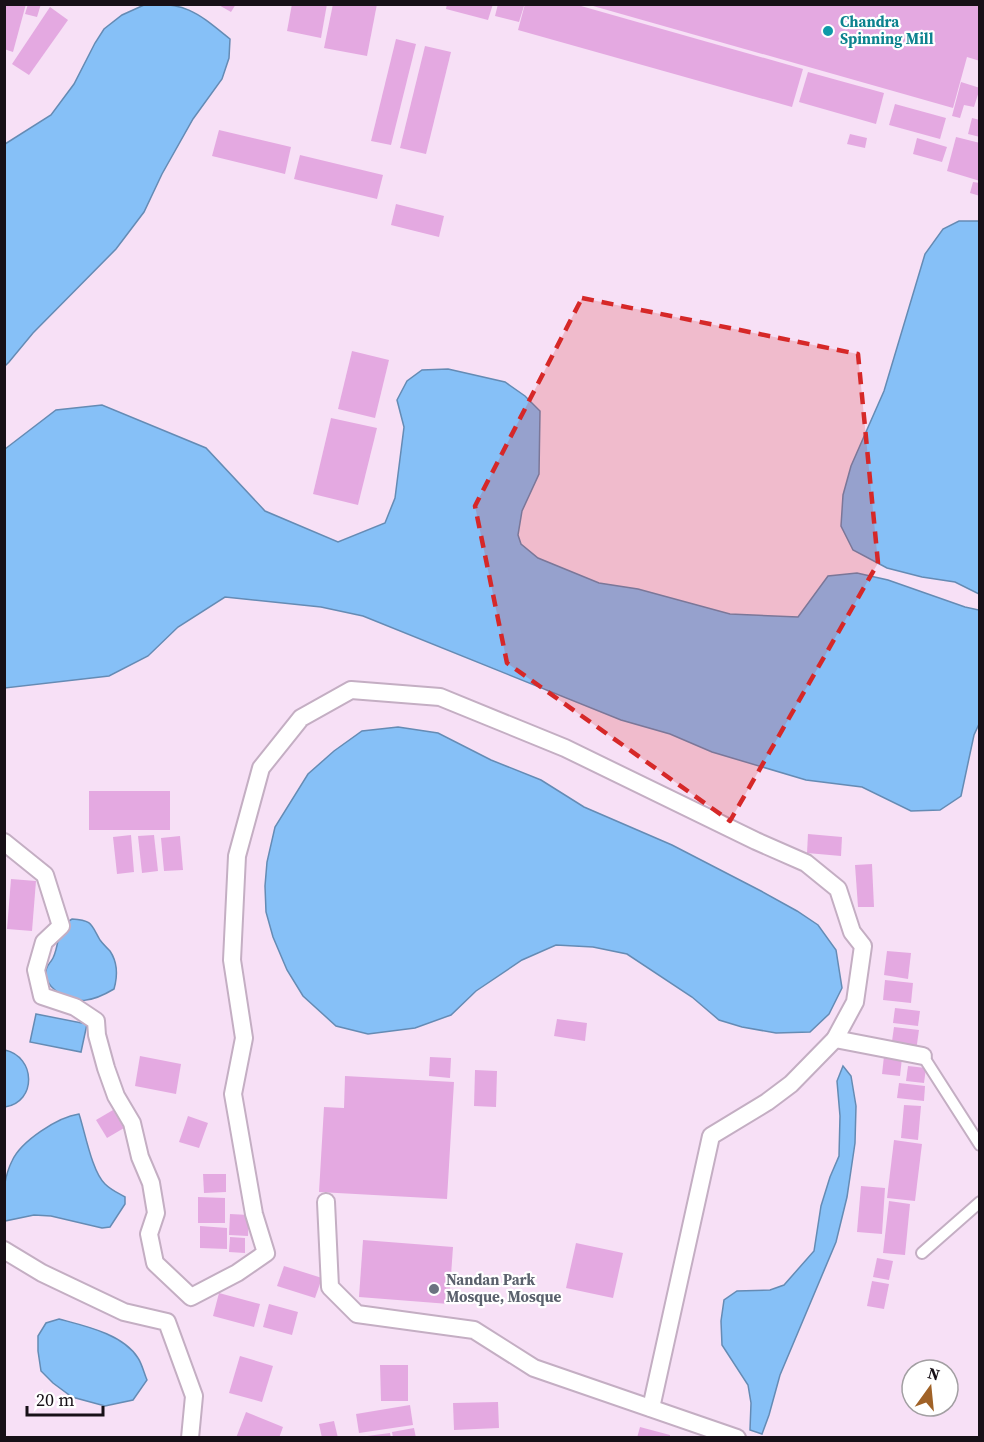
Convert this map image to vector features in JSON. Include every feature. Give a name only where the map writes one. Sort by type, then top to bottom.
[{"type":"street","points":[[4,842],[45,875],[61,926],[44,942],[36,970],[42,996],[75,1007],[96,1021],[97,1035],[106,1068],[116,1096],[132,1123],[140,1157],[151,1183],[156,1213],[149,1234],[155,1263],[191,1298],[237,1273],[266,1253],[254,1214],[233,1094],[244,1038],[232,960],[237,856],[261,768],[301,718],[351,690],[440,697],[565,748],[756,842],[806,863],[838,890],[852,932],[863,946],[855,1002],[835,1040],[791,1084],[767,1102],[711,1136],[651,1408]]},
{"type":"street","points":[[835,1040],[923,1056]]},
{"type":"street","points":[[326,1202],[330,1287],[357,1314],[474,1330],[534,1368],[737,1437]]},
{"type":"street","points":[[4,1250],[42,1273],[124,1312],[167,1322],[194,1396],[190,1437]]},
{"type":"lane","points":[[923,1056],[980,1145]]},
{"type":"lane","points":[[922,1253],[980,1202]]},
{"type":"highlighted area","points":[[582,298],[858,354],[878,563],[730,821],[507,663],[475,506]]},
{"type":"water","points":[[144,5],[181,7],[200,16],[230,39],[229,58],[222,79],[193,119],[144,212],[116,249],[33,333],[5,366],[5,144],[51,115],[74,84],[104,29],[122,15]]},
{"type":"water","points":[[959,221],[979,221],[979,594],[955,582],[887,568],[853,550],[841,526],[843,495],[851,466],[884,391],[925,254],[943,229]]},
{"type":"water","points":[[448,369],[505,382],[525,396],[540,411],[539,474],[522,511],[518,535],[521,544],[538,558],[599,583],[638,589],[730,614],[798,617],[828,576],[857,573],[888,580],[979,610],[979,724],[974,735],[961,796],[940,810],[911,811],[862,787],[806,780],[712,752],[670,734],[621,720],[363,616],[321,607],[225,597],[178,627],[148,656],[109,676],[5,688],[5,449],[56,410],[102,405],[206,448],[265,511],[338,542],[385,523],[395,498],[404,427],[397,400],[407,381],[422,370]]},
{"type":"water","points":[[398,727],[438,733],[491,760],[541,780],[584,807],[672,845],[797,911],[818,925],[836,950],[842,988],[829,1014],[810,1032],[776,1033],[742,1027],[719,1020],[692,997],[627,954],[593,947],[556,945],[522,960],[476,991],[451,1015],[415,1028],[368,1034],[336,1026],[303,996],[287,970],[273,937],[266,912],[267,862],[275,827],[308,774],[362,731]]},
{"type":"water","points":[[72,919],[84,920],[90,924],[113,956],[117,974],[114,989],[99,997],[84,1000],[69,999],[53,988],[47,978],[46,969],[55,954],[61,926]]},
{"type":"water","points":[[36,1014],[87,1024],[81,1052],[30,1042]]},
{"type":"water","points":[[5,1050],[15,1054],[23,1061],[29,1079],[23,1097],[5,1107]]},
{"type":"water","points":[[843,1066],[851,1076],[856,1106],[855,1143],[847,1197],[836,1242],[780,1375],[762,1434],[750,1430],[751,1403],[748,1385],[722,1345],[721,1321],[724,1300],[737,1291],[770,1290],[784,1285],[814,1251],[821,1206],[839,1156],[840,1116],[837,1081]]},
{"type":"water","points":[[79,1114],[96,1171],[105,1184],[125,1197],[125,1204],[110,1227],[102,1228],[51,1216],[34,1215],[5,1221],[5,1183],[17,1153],[41,1131],[61,1120]]},
{"type":"water","points":[[59,1319],[103,1332],[131,1350],[139,1360],[147,1380],[133,1400],[105,1406],[72,1397],[41,1371],[38,1336],[46,1323]]},
{"type":"building","points":[[6,4],[26,4],[13,52],[4,49]]},
{"type":"building","points":[[28,4],[41,4],[37,17],[25,14]]},
{"type":"building","points":[[217,4],[236,4],[231,12]]},
{"type":"building","points":[[292,4],[327,4],[321,38],[287,31]]},
{"type":"building","points":[[333,4],[377,4],[367,56],[324,48]]},
{"type":"building","points":[[447,4],[493,4],[488,20],[446,9]]},
{"type":"building","points":[[498,4],[524,6],[519,22],[495,16]]},
{"type":"building","points":[[525,4],[574,4],[803,69],[792,107],[518,30]]},
{"type":"building","name":"Chandra Spinning Mill","points":[[586,4],[980,4],[980,61],[967,57],[953,108]]},
{"type":"building","points":[[50,7],[68,20],[29,75],[12,64]]},
{"type":"building","points":[[396,39],[416,44],[391,145],[371,141]]},
{"type":"building","points":[[425,46],[451,52],[426,154],[400,148]]},
{"type":"building","points":[[808,72],[884,93],[876,124],[799,102]]},
{"type":"building","points":[[961,82],[980,88],[974,107],[964,105],[960,118],[952,116]]},
{"type":"building","points":[[895,104],[946,118],[940,139],[889,125]]},
{"type":"building","points":[[972,118],[980,120],[980,137],[968,134]]},
{"type":"building","points":[[219,130],[291,147],[285,174],[212,156]]},
{"type":"building","points":[[850,134],[867,138],[865,148],[847,144]]},
{"type":"building","points":[[956,137],[980,143],[980,181],[947,171]]},
{"type":"building","points":[[917,138],[947,147],[942,162],[913,154]]},
{"type":"building","points":[[300,155],[383,175],[377,199],[294,179]]},
{"type":"building","points":[[973,182],[980,183],[980,196],[970,193]]},
{"type":"building","points":[[396,204],[444,216],[439,237],[391,225]]},
{"type":"building","points":[[352,351],[389,360],[375,418],[338,409]]},
{"type":"building","points":[[331,418],[377,428],[358,505],[313,494]]},
{"type":"building","points":[[89,791],[170,791],[170,830],[89,830]]},
{"type":"building","points":[[808,834],[842,837],[841,856],[807,853]]},
{"type":"building","points":[[131,835],[134,872],[117,874],[113,837]]},
{"type":"building","points":[[154,835],[158,871],[142,873],[138,836]]},
{"type":"building","points":[[180,836],[183,870],[164,871],[161,838]]},
{"type":"building","points":[[872,864],[874,907],[858,907],[855,865]]},
{"type":"building","points":[[11,879],[36,881],[32,931],[7,929]]},
{"type":"building","points":[[887,951],[911,953],[908,979],[884,975]]},
{"type":"building","points":[[885,980],[913,983],[911,1003],[883,1000]]},
{"type":"building","points":[[895,1008],[920,1011],[918,1026],[893,1023]]},
{"type":"building","points":[[557,1019],[587,1023],[585,1041],[554,1036]]},
{"type":"building","points":[[894,1027],[919,1030],[916,1051],[891,1048]]},
{"type":"building","points":[[140,1056],[181,1064],[176,1094],[135,1086]]},
{"type":"building","points":[[884,1056],[902,1058],[900,1076],[882,1074]]},
{"type":"building","points":[[430,1057],[451,1058],[450,1078],[429,1076]]},
{"type":"building","points":[[908,1066],[926,1068],[924,1083],[906,1081]]},
{"type":"building","points":[[475,1070],[497,1071],[496,1107],[474,1106]]},
{"type":"building","points":[[345,1076],[454,1082],[447,1199],[319,1192],[324,1107],[344,1108]]},
{"type":"building","points":[[899,1083],[925,1086],[924,1101],[897,1098]]},
{"type":"building","points":[[904,1105],[921,1106],[918,1140],[901,1138]]},
{"type":"building","points":[[113,1110],[124,1128],[107,1138],[96,1120]]},
{"type":"building","points":[[188,1116],[208,1123],[199,1148],[179,1142]]},
{"type":"building","points":[[894,1140],[922,1144],[915,1201],[887,1198]]},
{"type":"building","points":[[203,1174],[226,1174],[226,1192],[204,1193]]},
{"type":"building","points":[[861,1186],[885,1188],[882,1234],[857,1232]]},
{"type":"building","points":[[198,1197],[225,1198],[225,1223],[198,1223]]},
{"type":"building","points":[[889,1201],[910,1204],[905,1255],[883,1253]]},
{"type":"building","points":[[230,1214],[249,1215],[248,1236],[229,1235]]},
{"type":"building","points":[[200,1226],[227,1228],[227,1249],[200,1248]]},
{"type":"building","points":[[230,1237],[245,1238],[245,1253],[229,1252]]},
{"type":"building","points":[[363,1240],[453,1247],[449,1304],[359,1297]]},
{"type":"building","points":[[576,1243],[623,1253],[613,1298],[566,1288]]},
{"type":"building","points":[[877,1258],[893,1261],[889,1280],[873,1277]]},
{"type":"building","points":[[284,1266],[322,1278],[315,1298],[277,1286]]},
{"type":"building","points":[[872,1281],[889,1284],[884,1309],[867,1306]]},
{"type":"building","points":[[219,1293],[260,1304],[254,1327],[213,1316]]},
{"type":"building","points":[[269,1304],[298,1312],[292,1335],[263,1327]]},
{"type":"building","points":[[240,1356],[273,1366],[262,1402],[229,1393]]},
{"type":"building","points":[[380,1365],[408,1365],[408,1401],[381,1401]]},
{"type":"building","points":[[498,1402],[499,1428],[454,1430],[453,1403]]},
{"type":"building","points":[[410,1405],[413,1425],[359,1433],[356,1414]]},
{"type":"building","points":[[246,1412],[283,1427],[279,1438],[236,1438]]},
{"type":"building","points":[[334,1421],[338,1438],[322,1438],[319,1424]]},
{"type":"building","points":[[640,1427],[670,1435],[670,1438],[637,1438]]},
{"type":"building","points":[[414,1428],[416,1438],[393,1438],[392,1432]]},
{"type":"building","points":[[390,1433],[391,1438],[367,1438],[367,1436]]},
{"type":"place","name":"Chandra Spinning Mill","points":[[828,31]]},
{"type":"place","name":"Nandan Park Mosque, Mosque","points":[[434,1289]]}]
